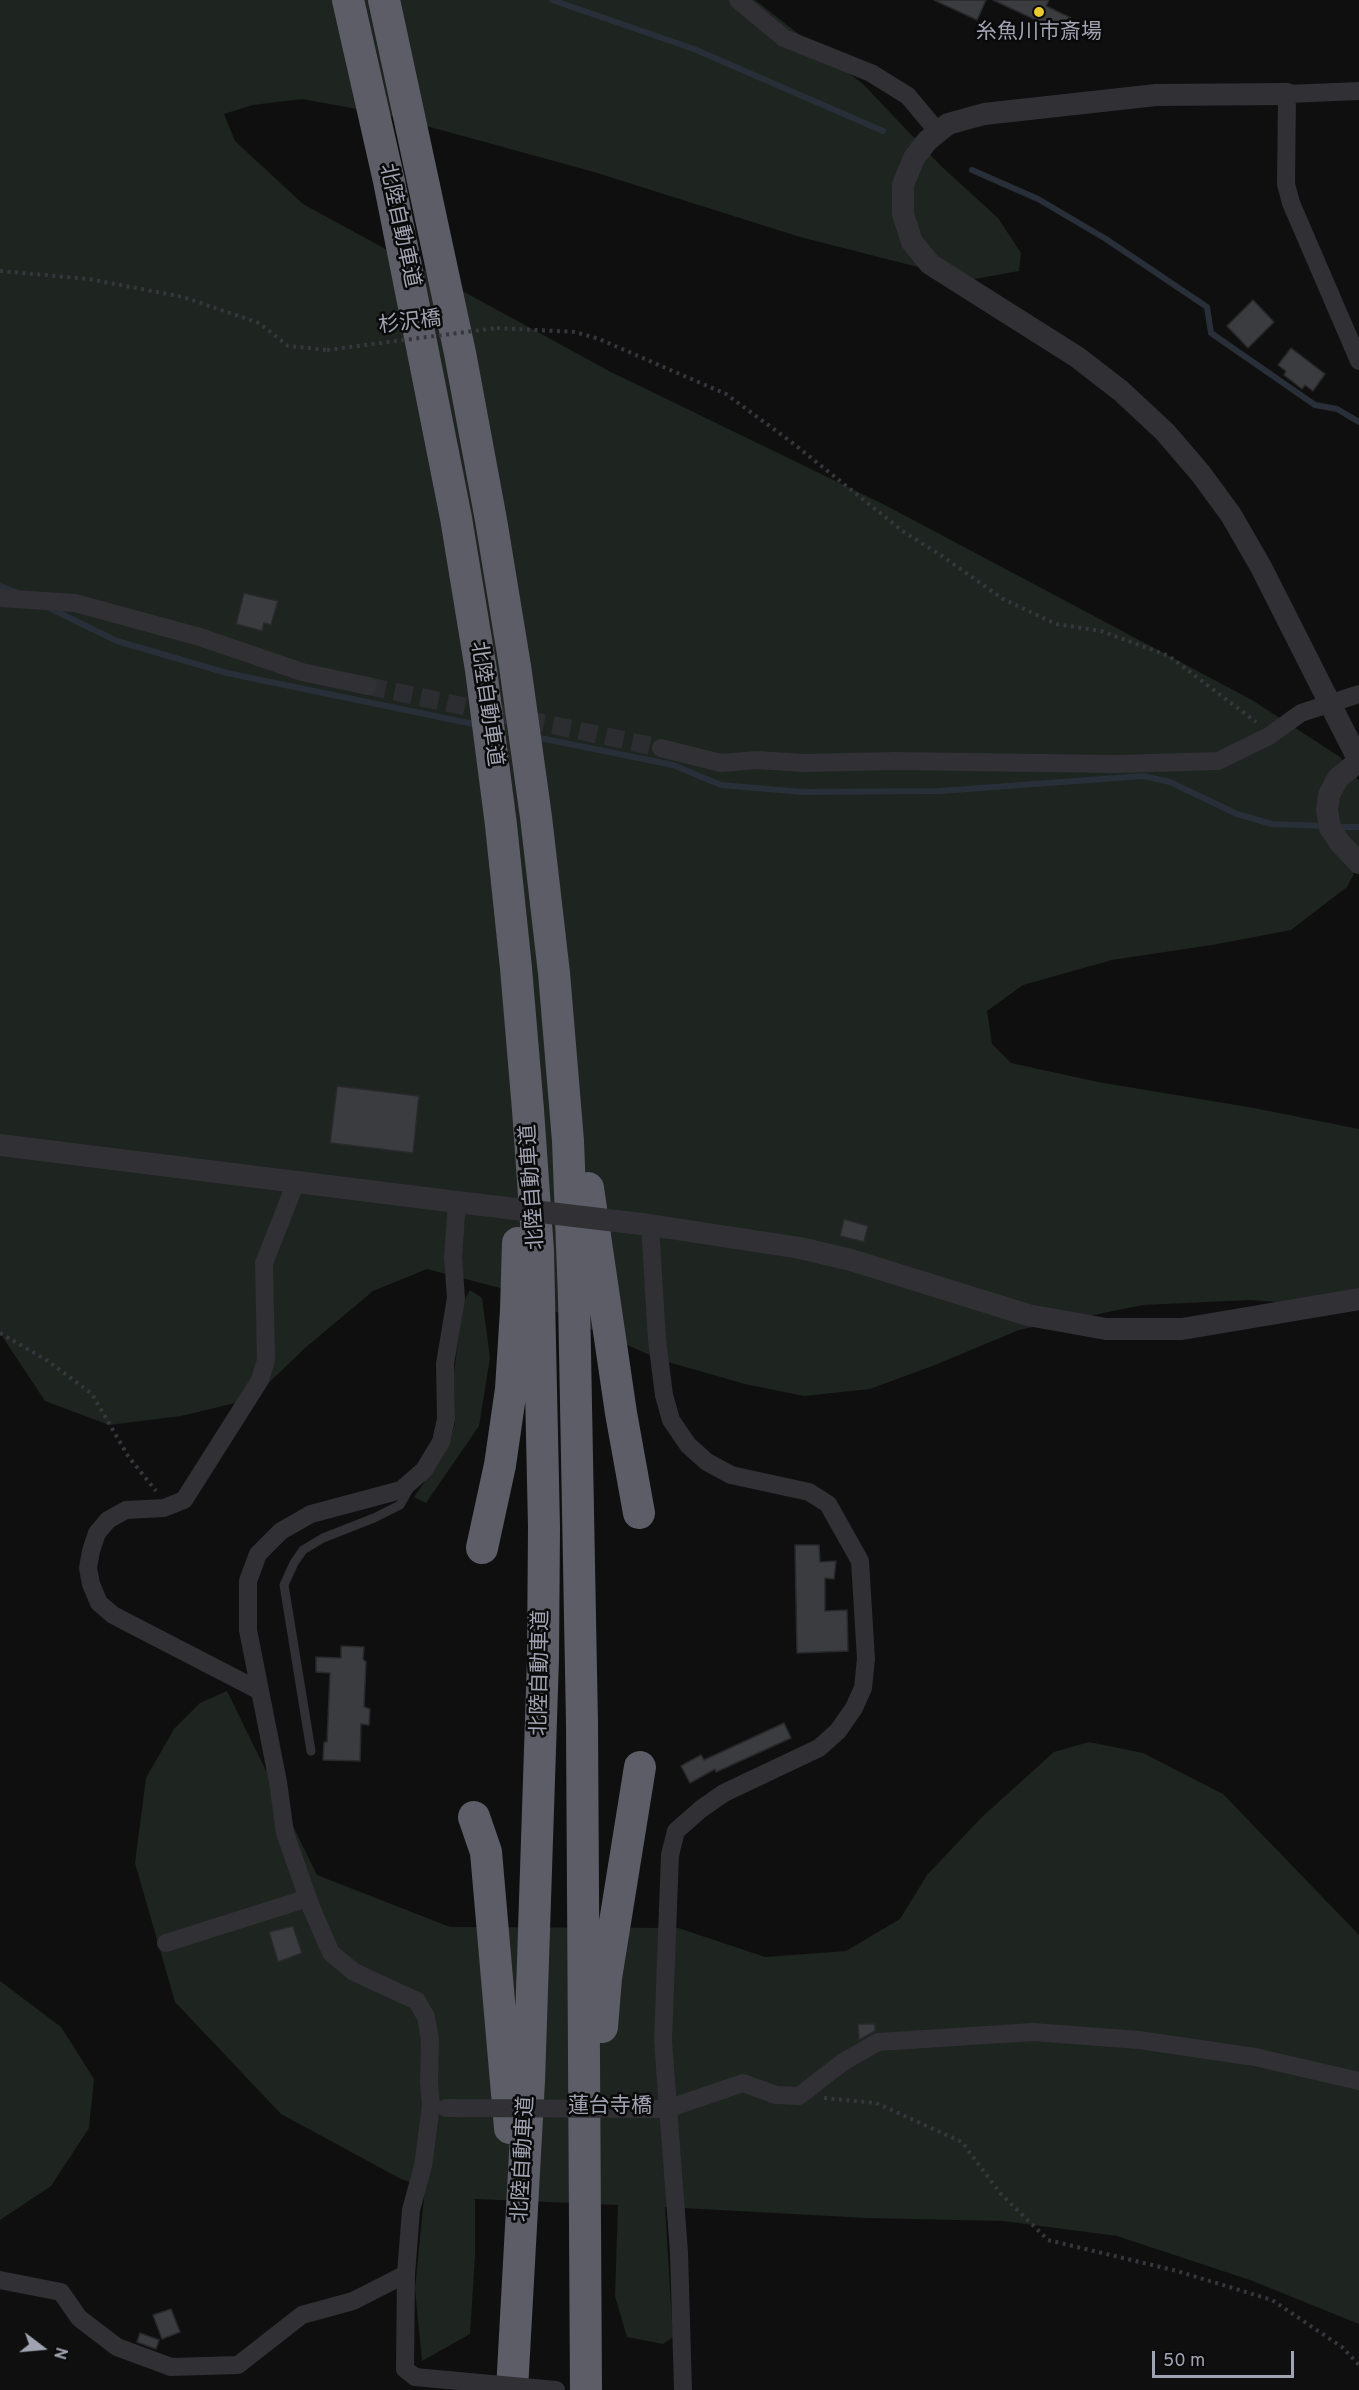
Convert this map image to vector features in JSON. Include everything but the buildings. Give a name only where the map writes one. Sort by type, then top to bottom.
[{"type":"highway","name":"北陸自動車道","points":[[348,0],[392,192],[456,518],[481,670],[518,980],[538,1251],[544,1527],[543,1659],[530,2081],[512,2390]]},
{"type":"highway","name":"北陸自動車道","points":[[384,0],[458,342],[491,520],[530,771],[554,974],[568,1141],[574,1298],[582,1735],[586,2390]]},
{"type":"highway","points":[[482,1548],[500,1465],[509,1400],[516,1310],[517,1160],[501,825]]},
{"type":"highway","points":[[554,974],[621,1413],[639,1513]]},
{"type":"highway","points":[[593,2390],[597,2090],[606,1978],[640,1767]]},
{"type":"highway","points":[[474,1817],[486,1852],[506,2068],[512,2163],[514,2357]]},
{"type":"street","points":[[738,0],[784,38],[871,73],[908,96],[938,132]]},
{"type":"street","points":[[1359,91],[1156,95],[984,114],[948,124],[927,141],[914,158],[903,185],[903,214],[912,242],[930,264],[1077,357],[1121,391],[1165,432],[1201,474],[1231,515],[1261,567],[1359,761],[1338,778],[1329,795],[1327,810],[1330,828],[1340,843],[1359,863]]},
{"type":"street","points":[[1287,94],[1286,184],[1291,203],[1352,331],[1359,361]]},
{"type":"street","points":[[0,597],[75,603],[200,637],[302,672],[368,686]]},
{"type":"street","points":[[661,748],[721,763],[757,760],[804,763],[895,761],[1129,764],[1218,761],[1269,736],[1301,713],[1359,694]]},
{"type":"street","points":[[0,1145],[650,1225],[800,1248],[851,1260],[1028,1315],[1106,1329],[1182,1329],[1359,1299]]},
{"type":"street","points":[[260,1692],[113,1615],[99,1603],[91,1584],[88,1568],[98,1533],[108,1520],[126,1510],[164,1508],[184,1500],[260,1380],[266,1360],[264,1263],[296,1182]]},
{"type":"street","points":[[457,1202],[453,1257],[456,1298],[445,1364],[446,1419],[441,1442],[424,1470],[401,1490],[311,1514],[281,1531],[258,1554],[248,1581],[248,1630],[285,1833],[308,1898],[332,1953],[354,1972],[417,2001],[426,2017],[430,2040],[429,2083],[438,2107],[411,2210],[406,2274],[405,2369],[415,2377],[556,2390]]},
{"type":"street","points":[[650,1225],[657,1340],[664,1395],[670,1420],[688,1445],[707,1462],[731,1474],[808,1492],[828,1504],[860,1561],[866,1659],[863,1688],[854,1708],[838,1731],[819,1748],[724,1793],[676,1831],[670,1855],[663,2041],[678,2252],[683,2390]]},
{"type":"street","points":[[166,1943],[308,1898]]},
{"type":"street","points":[[799,2096],[843,2062],[878,2042],[1033,2032],[1139,2040],[1255,2056],[1359,2081]]},
{"type":"street","name":"蓮台寺橋","points":[[438,2107],[667,2109],[743,2083],[776,2095],[799,2096]]},
{"type":"street","points":[[0,2280],[61,2292],[79,2318],[117,2347],[171,2367],[238,2365],[302,2315],[353,2301],[406,2274]]},
{"type":"lane","points":[[311,1751],[284,1585],[303,1550],[322,1538],[374,1518],[400,1504],[414,1479]]},
{"type":"path","name":"杉沢橋","points":[[0,271],[89,279],[183,297],[259,323],[288,346],[327,350],[497,328],[575,332],[599,339],[726,394],[790,441],[904,532],[1003,599],[1056,624],[1101,632],[1169,657],[1260,725],[1269,736]]},
{"type":"path","points":[[0,1333],[48,1361],[92,1394],[128,1456],[155,1488],[164,1508]]},
{"type":"path","points":[[799,2096],[876,2103],[962,2142],[1000,2193],[1048,2240],[1177,2271],[1272,2300],[1342,2347],[1359,2365]]},
{"type":"shaded area","points":[[0,0],[755,0],[863,84],[941,166],[998,218],[1021,253],[1019,271],[969,280],[800,237],[594,172],[379,113],[302,99],[253,105],[224,114],[235,141],[303,204],[611,372],[885,505],[1252,700],[1340,757],[1359,781],[1359,864],[1347,887],[1291,930],[1112,960],[1023,985],[987,1011],[992,1044],[1011,1063],[1098,1082],[1254,1108],[1359,1129],[1359,1308],[1251,1300],[1143,1305],[1019,1330],[870,1389],[804,1396],[745,1384],[661,1360],[567,1318],[527,1295],[427,1269],[373,1291],[305,1348],[252,1399],[181,1416],[109,1425],[45,1401],[0,1333]]},
{"type":"shaded area","points":[[470,1290],[482,1298],[490,1358],[479,1426],[426,1503],[414,1497],[444,1454],[455,1424],[454,1372],[463,1303]]},
{"type":"shaded area","points":[[227,1691],[317,1875],[450,1927],[678,1928],[765,1957],[846,1951],[900,1919],[927,1875],[982,1817],[1054,1752],[1089,1742],[1143,1753],[1223,1794],[1359,1935],[1359,2324],[1250,2280],[1117,2236],[1003,2221],[866,2218],[665,2207],[673,2337],[663,2344],[627,2337],[615,2296],[618,2205],[475,2199],[475,2256],[470,2334],[422,2361],[415,2289],[425,2187],[401,2179],[281,2114],[175,2002],[135,1863],[146,1778],[174,1729],[200,1703]]},
{"type":"shaded area","points":[[0,1981],[61,2027],[94,2079],[89,2128],[51,2186],[0,2220]]},
{"type":"waterway","points":[[552,0],[694,49],[883,131]]},
{"type":"waterway","points":[[972,170],[1038,199],[1106,239],[1207,307],[1211,333],[1315,405],[1337,409],[1359,422]]},
{"type":"waterway","points":[[0,586],[16,592]]},
{"type":"waterway","points":[[47,607],[117,641],[227,673],[478,725]]},
{"type":"waterway","points":[[535,737],[673,765],[721,785],[803,792],[940,791],[1143,776],[1170,782],[1237,814],[1272,824],[1327,826]]},
{"type":"waterway","points":[[1337,827],[1359,827]]},
{"type":"tunnel","points":[[368,686],[661,748]]},
{"type":"place","name":"糸魚川市斎場","points":[[1039,12]]}]
